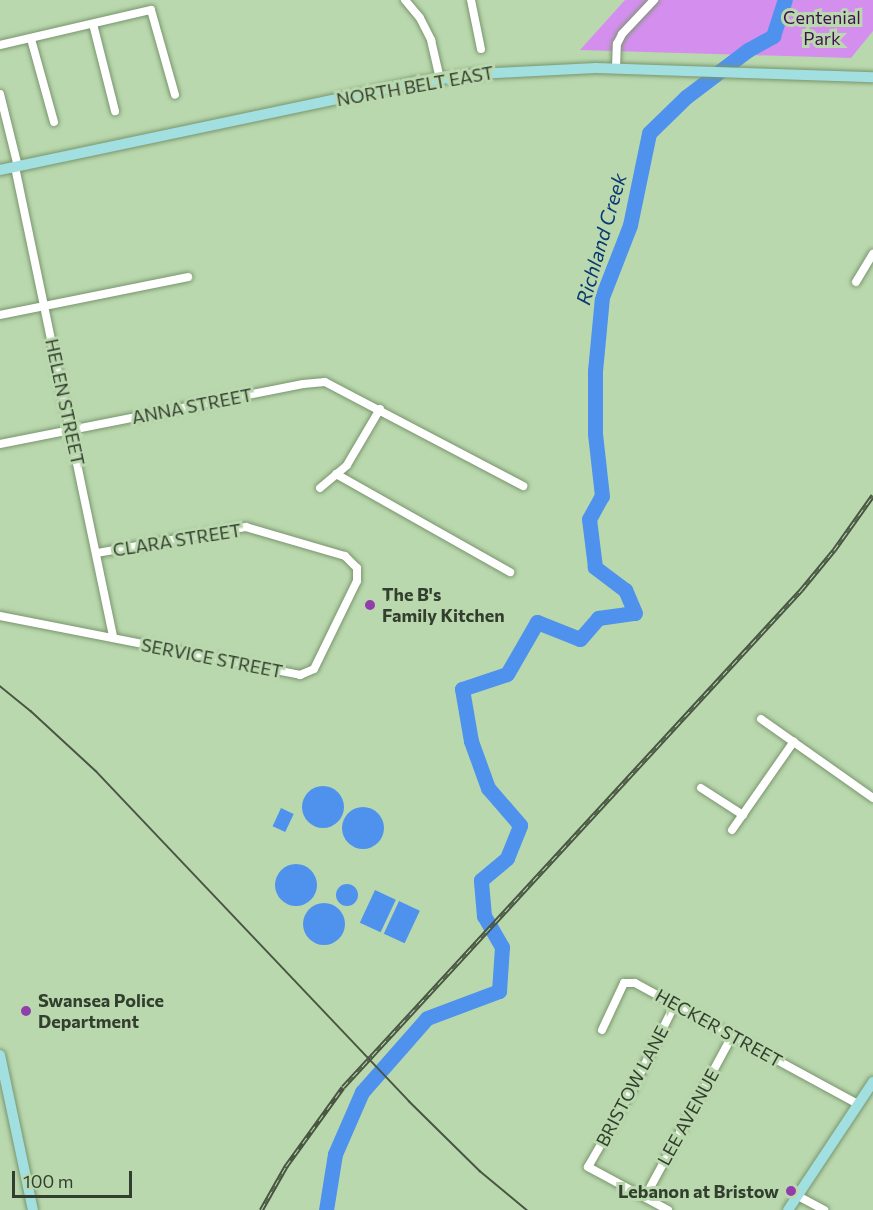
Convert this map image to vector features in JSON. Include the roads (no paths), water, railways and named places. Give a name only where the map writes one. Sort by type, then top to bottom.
[{"type":"main road","name":"NORTH BELT EAST","points":[[0,170],[440,78],[550,68],[873,76]]},
{"type":"main road","points":[[0,1055],[33,1210]]},
{"type":"main road","points":[[788,1210],[796,1195],[871,1088]]},
{"type":"street","points":[[405,0],[420,18],[431,40],[440,78]]},
{"type":"street","points":[[471,0],[481,49]]},
{"type":"street","points":[[616,68],[617,44],[622,34],[654,0]]},
{"type":"street","points":[[0,45],[151,10],[175,95]]},
{"type":"street","points":[[93,24],[115,111]]},
{"type":"street","points":[[31,39],[54,122]]},
{"type":"street","name":"HELEN STREET","points":[[0,94],[113,638]]},
{"type":"street","points":[[856,282],[873,254]]},
{"type":"street","points":[[0,315],[188,277]]},
{"type":"street","name":"ANNA STREET","points":[[0,444],[303,384],[325,382],[523,486]]},
{"type":"street","points":[[320,488],[347,465],[380,409]]},
{"type":"street","points":[[336,474],[510,572]]},
{"type":"street","name":"CLARA STREET","points":[[97,553],[246,527],[345,556],[357,568]]},
{"type":"street","name":"SERVICE STREET","points":[[0,616],[300,675],[314,669],[357,581],[357,568]]},
{"type":"street","points":[[761,719],[873,798]]},
{"type":"street","points":[[732,830],[794,741]]},
{"type":"street","points":[[701,788],[742,814]]},
{"type":"street","name":"HECKER STREET","points":[[602,1030],[624,984],[635,983],[858,1104]]},
{"type":"street","name":"BRISTOW LANE","points":[[645,1197],[588,1167],[631,1092],[675,1004]]},
{"type":"street","name":"LEE AVENUE","points":[[645,1197],[732,1036]]},
{"type":"street","points":[[796,1195],[824,1210]]},
{"type":"street","points":[[645,1197],[668,1210]]},
{"type":"water","points":[[323,786],[331,787],[338,792],[343,799],[343,815],[338,822],[331,827],[323,828],[315,827],[308,822],[303,815],[302,807],[303,799],[308,792],[315,787]]},
{"type":"water","points":[[363,807],[371,808],[378,813],[383,820],[383,836],[378,843],[371,848],[363,849],[355,848],[348,843],[343,836],[342,828],[343,820],[348,813],[355,808]]},
{"type":"water","points":[[281,808],[294,814],[285,832],[273,826]]},
{"type":"water","points":[[296,864],[304,865],[311,870],[316,877],[316,893],[311,900],[304,905],[296,906],[288,905],[281,900],[276,893],[275,885],[276,877],[281,870],[288,865]]},
{"type":"water","points":[[347,884],[355,887],[358,895],[355,903],[347,906],[339,903],[336,895],[339,887]]},
{"type":"water","points":[[375,890],[396,900],[381,932],[360,923]]},
{"type":"water","points":[[399,901],[420,911],[405,943],[384,934]]},
{"type":"water","points":[[324,903],[332,904],[339,909],[344,916],[344,932],[339,939],[332,944],[324,945],[316,944],[309,939],[304,932],[303,924],[304,916],[309,909],[316,904]]},
{"type":"waterway","name":"Richland Creek","points":[[326,1210],[335,1154],[362,1092],[427,1018],[499,991],[502,947],[484,916],[481,880],[507,858],[520,825],[488,788],[471,741],[462,689],[507,674],[537,622],[580,639],[598,618],[635,613],[625,590],[595,567],[589,519],[602,496],[595,434],[595,371],[602,297],[630,225],[649,133],[686,97],[748,50],[773,36],[785,0]]},
{"type":"tram line","points":[[0,686],[31,711],[96,771],[409,1101],[480,1171],[527,1210]]},
{"type":"railway","points":[[261,1210],[286,1166],[343,1087],[801,590],[834,550],[873,495]]},
{"type":"place","name":"The B's Family Kitchen","points":[[370,605]]},
{"type":"place","name":"Swansea Police Department","points":[[26,1011]]},
{"type":"place","name":"Lebanon at Bristow","points":[[791,1191]]},
{"type":"park label","name":"Centenial Park","points":[[822,28]]}]
